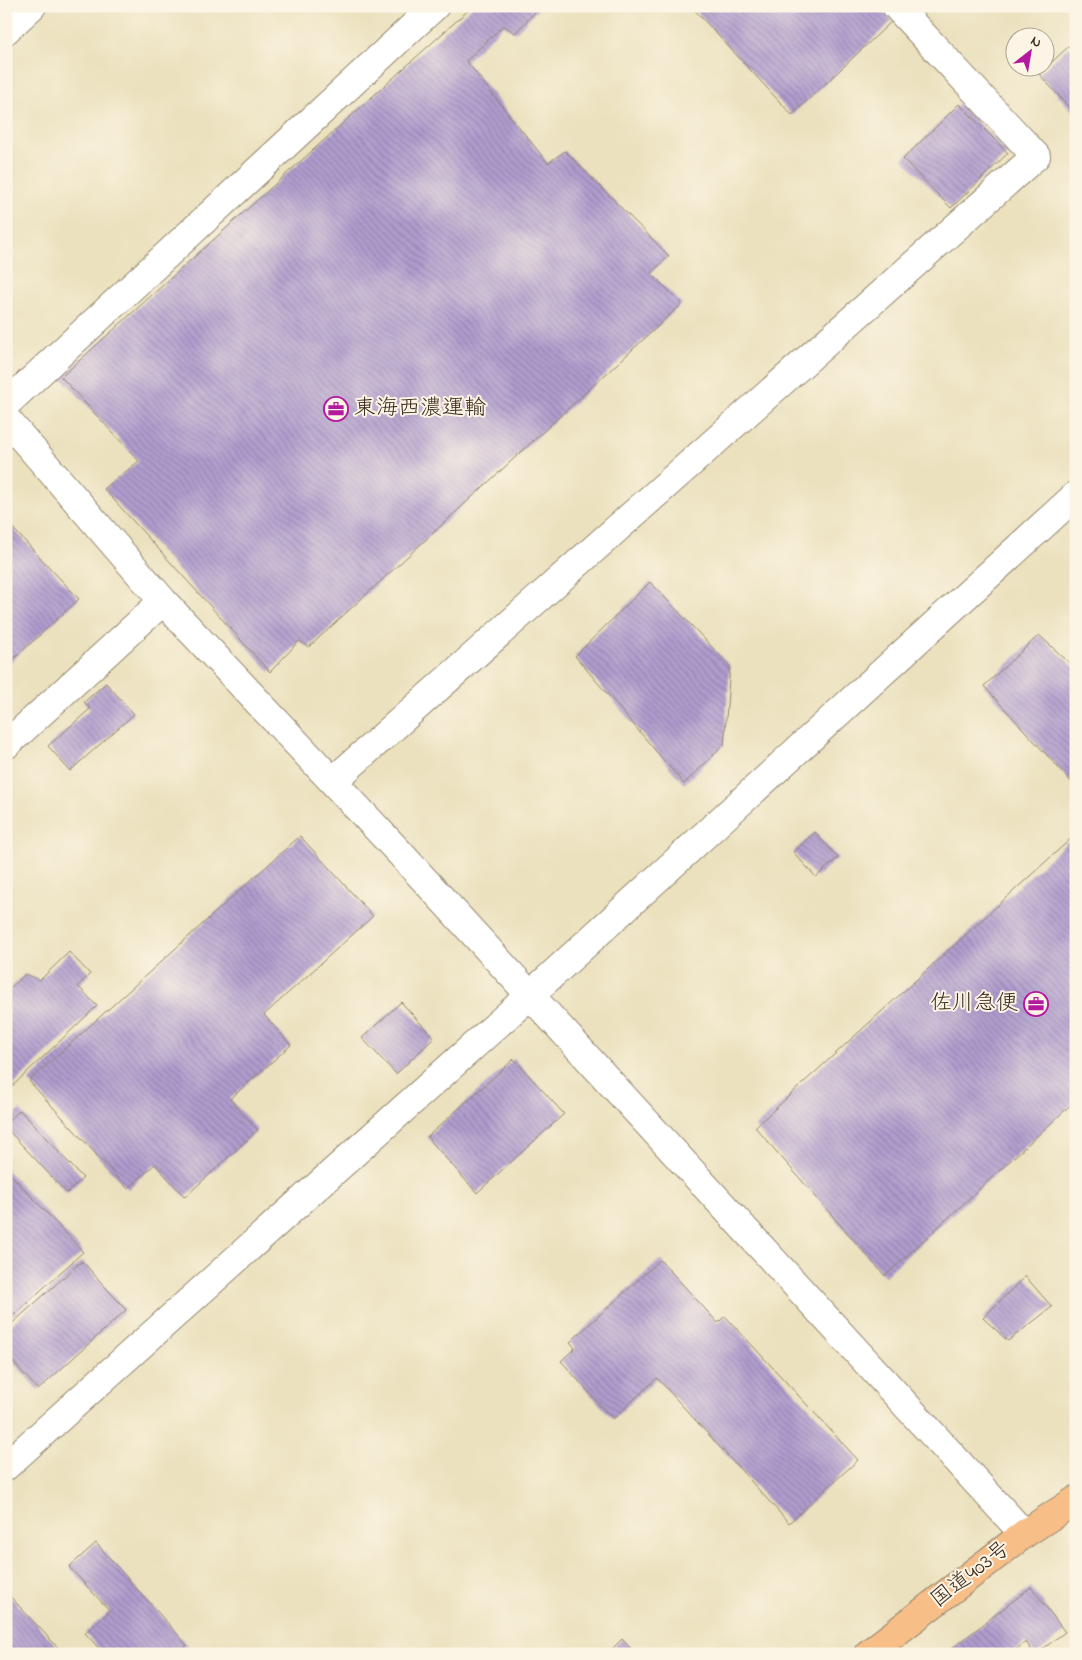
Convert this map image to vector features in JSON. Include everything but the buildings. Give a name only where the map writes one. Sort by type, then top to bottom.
[{"type":"highway","name":"国道403号","points":[[868,1654],[1024,1534],[1076,1500]]},
{"type":"street","points":[[6,30],[32,6]]},
{"type":"street","points":[[6,404],[435,6]]},
{"type":"street","points":[[333,781],[1036,156],[896,6]]},
{"type":"street","points":[[6,419],[163,601],[333,781],[1024,1534]]},
{"type":"street","points":[[6,1466],[529,996],[1076,495]]},
{"type":"street","points":[[6,745],[163,601]]},
{"type":"place","name":"東海西濃運輸","points":[[336,409]]},
{"type":"place","name":"佐川急便","points":[[1036,1004]]}]
